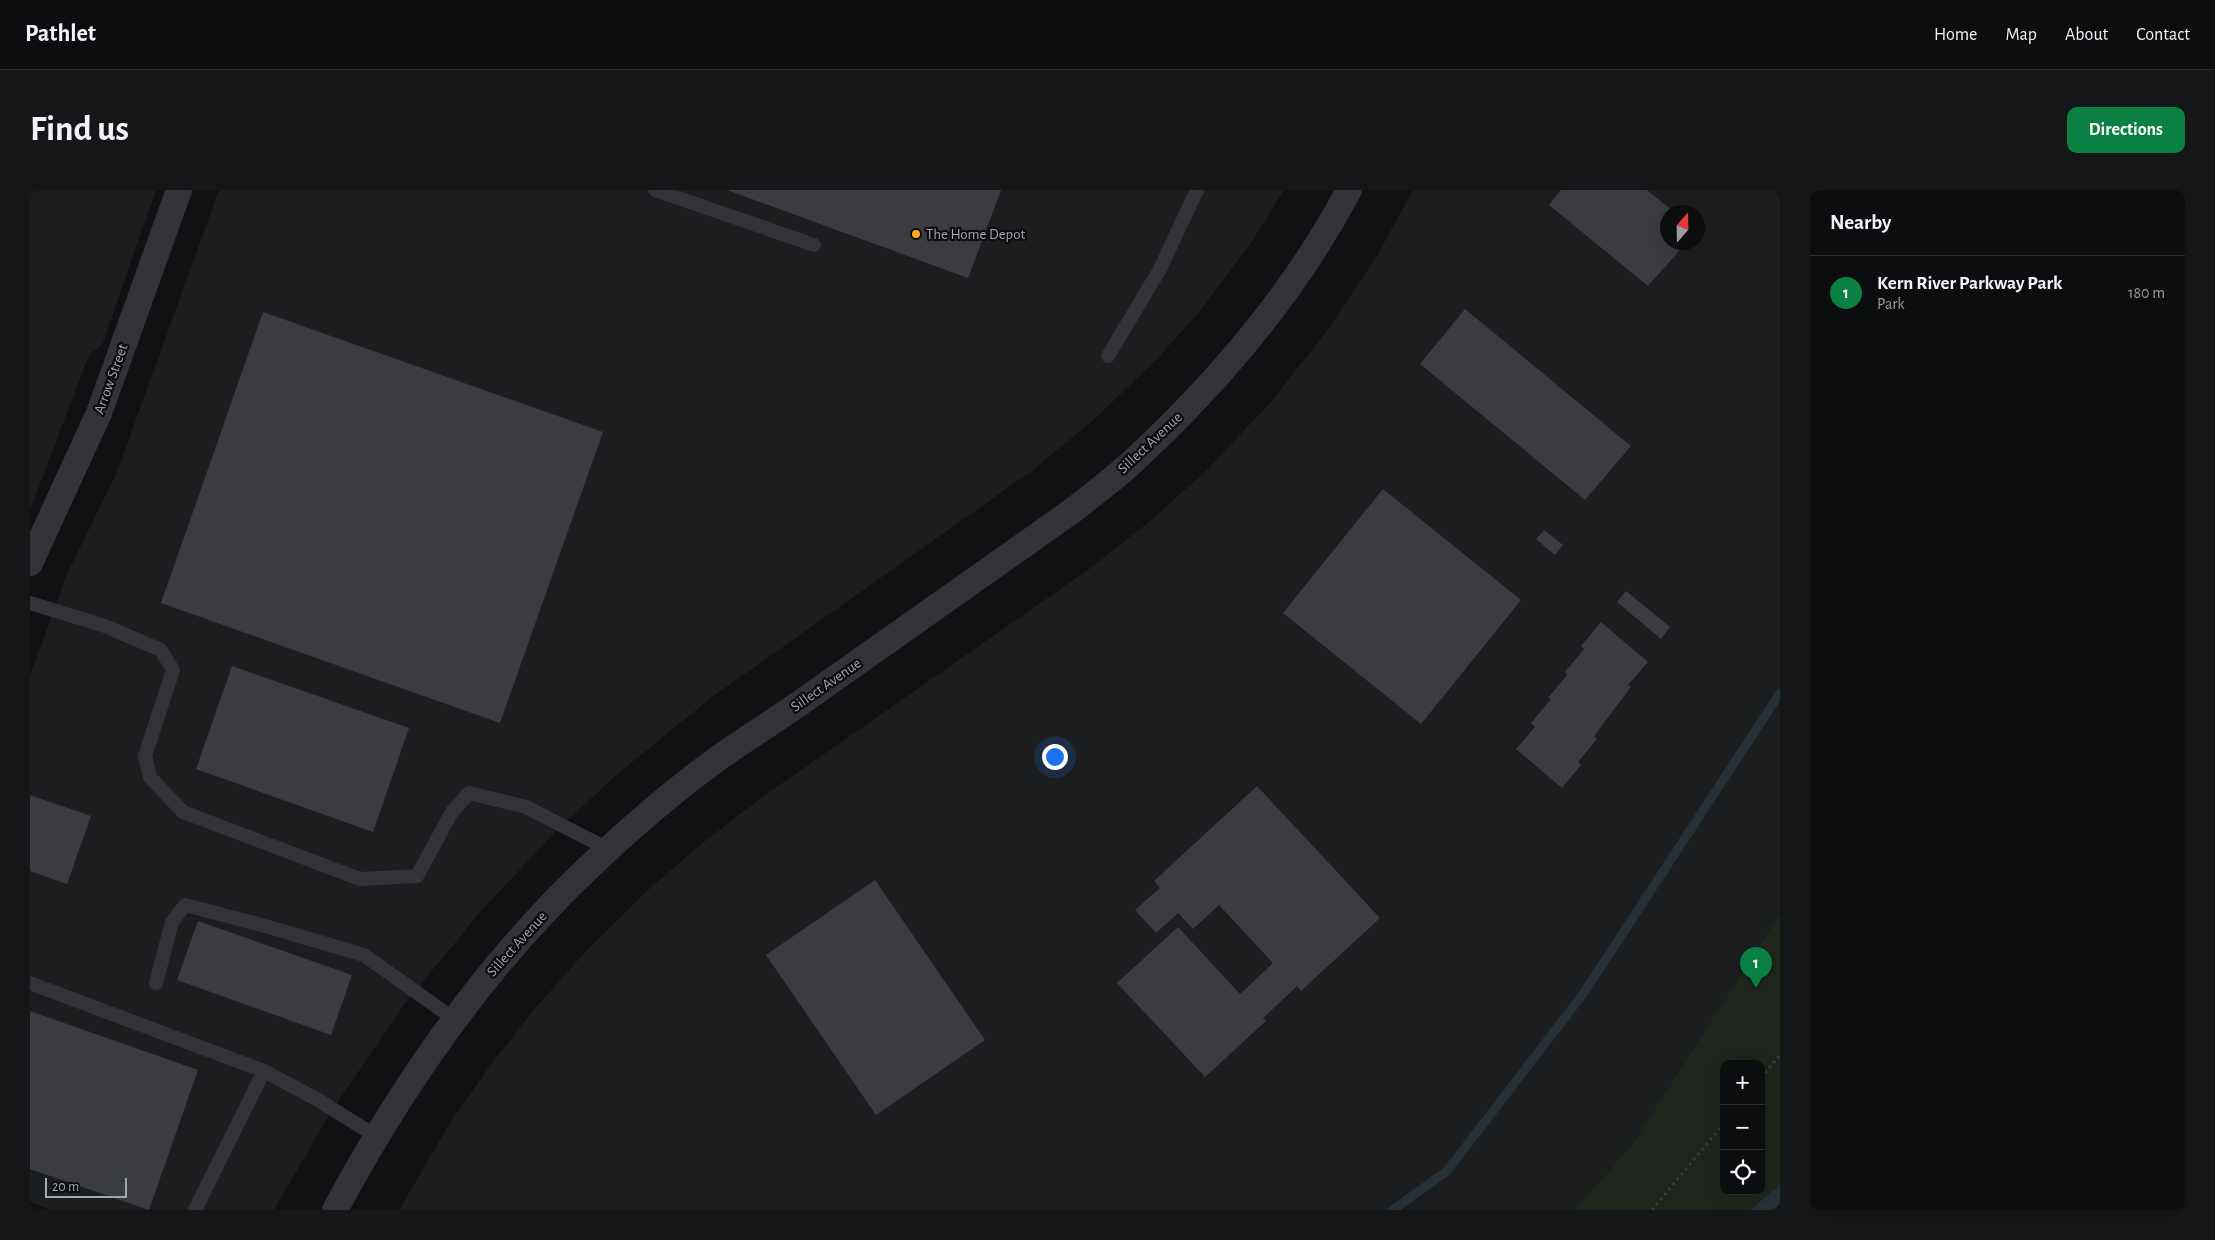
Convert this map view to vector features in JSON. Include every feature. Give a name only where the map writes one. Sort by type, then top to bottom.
[{"type":"street","name":"Arrow Street","points":[[30,563],[99,413],[179,190]]},
{"type":"street","name":"Sillect Avenue","points":[[335,1210],[376,1136],[415,1072],[454,1019],[524,934],[608,850],[651,811],[720,757],[1072,511],[1127,466],[1191,406],[1249,340],[1301,269],[1348,190]]},
{"type":"lane","points":[[655,190],[814,245]]},
{"type":"lane","points":[[1108,356],[1160,269],[1198,190]]},
{"type":"lane","points":[[30,603],[105,626],[161,650],[173,670],[146,756],[150,777],[184,812],[360,879],[417,876],[452,812],[469,793],[526,807],[608,850]]},
{"type":"lane","points":[[156,983],[172,922],[185,905],[364,955],[454,1019]]},
{"type":"lane","points":[[30,983],[264,1071],[318,1100],[376,1136]]},
{"type":"lane","points":[[195,1210],[264,1071]]},
{"type":"path","points":[[1765,1073],[1780,1055]]},
{"type":"path","points":[[1652,1210],[1720,1129]]},
{"type":"shaded area","points":[[30,190],[156,190],[102,345],[89,355],[30,510]]},
{"type":"shaded area","points":[[219,190],[1284,190],[1251,243],[1201,310],[1157,359],[1097,417],[1033,470],[712,697],[614,777],[555,832],[481,911],[404,1005],[330,1113],[274,1210],[52,1210],[30,1202],[30,676],[67,574],[117,472]]},
{"type":"shaded area","points":[[1413,190],[1780,190],[1780,913],[1631,1146],[1574,1210],[399,1210],[450,1123],[487,1070],[530,1014],[586,951],[647,891],[695,849],[761,798],[1092,567],[1150,521],[1206,471],[1269,404],[1327,331],[1378,254]]},
{"type":"shaded area","points":[[1780,913],[1780,1210],[1574,1210],[1631,1146]]},
{"type":"shaded area","points":[[1780,1185],[1780,1210],[1750,1210]]},
{"type":"building","name":"The Home Depot","points":[[727,190],[1001,190],[968,278]]},
{"type":"building","points":[[1561,190],[1647,190],[1665,205],[1660,205],[1660,250],[1680,250],[1648,286],[1549,205]]},
{"type":"building","points":[[1465,309],[1631,446],[1585,500],[1420,364]]},
{"type":"building","points":[[263,312],[603,432],[500,723],[161,603]]},
{"type":"building","points":[[1383,489],[1521,600],[1421,724],[1283,613]]},
{"type":"building","points":[[1544,530],[1563,545],[1555,555],[1536,539]]},
{"type":"building","points":[[1626,591],[1670,627],[1661,639],[1617,602]]},
{"type":"building","points":[[1601,622],[1648,662],[1628,685],[1631,687],[1594,736],[1597,739],[1578,762],[1581,765],[1562,788],[1516,749],[1535,727],[1531,723],[1551,699],[1548,698],[1567,675],[1565,672],[1584,649],[1581,646]]},
{"type":"building","points":[[232,666],[409,728],[373,832],[196,769]]},
{"type":"building","points":[[1257,786],[1380,918],[1301,991],[1297,986],[1263,1018],[1266,1021],[1205,1077],[1117,983],[1178,927],[1240,994],[1273,963],[1219,905],[1193,929],[1178,913],[1156,933],[1135,910],[1160,888],[1154,881]]},
{"type":"building","points":[[30,795],[91,816],[67,884],[30,871]]},
{"type":"building","points":[[875,880],[985,1040],[876,1115],[766,955]]},
{"type":"building","points":[[198,921],[352,975],[331,1035],[177,980]]},
{"type":"building","points":[[30,1011],[198,1070],[149,1210],[30,1169]]},
{"type":"waterway","points":[[1393,1210],[1447,1171],[1583,994],[1780,693]]},
{"type":"place","name":"The Home Depot","points":[[916,234]]},
{"type":"place","name":"Kern River Parkway Park","points":[[1756,988]]}]
